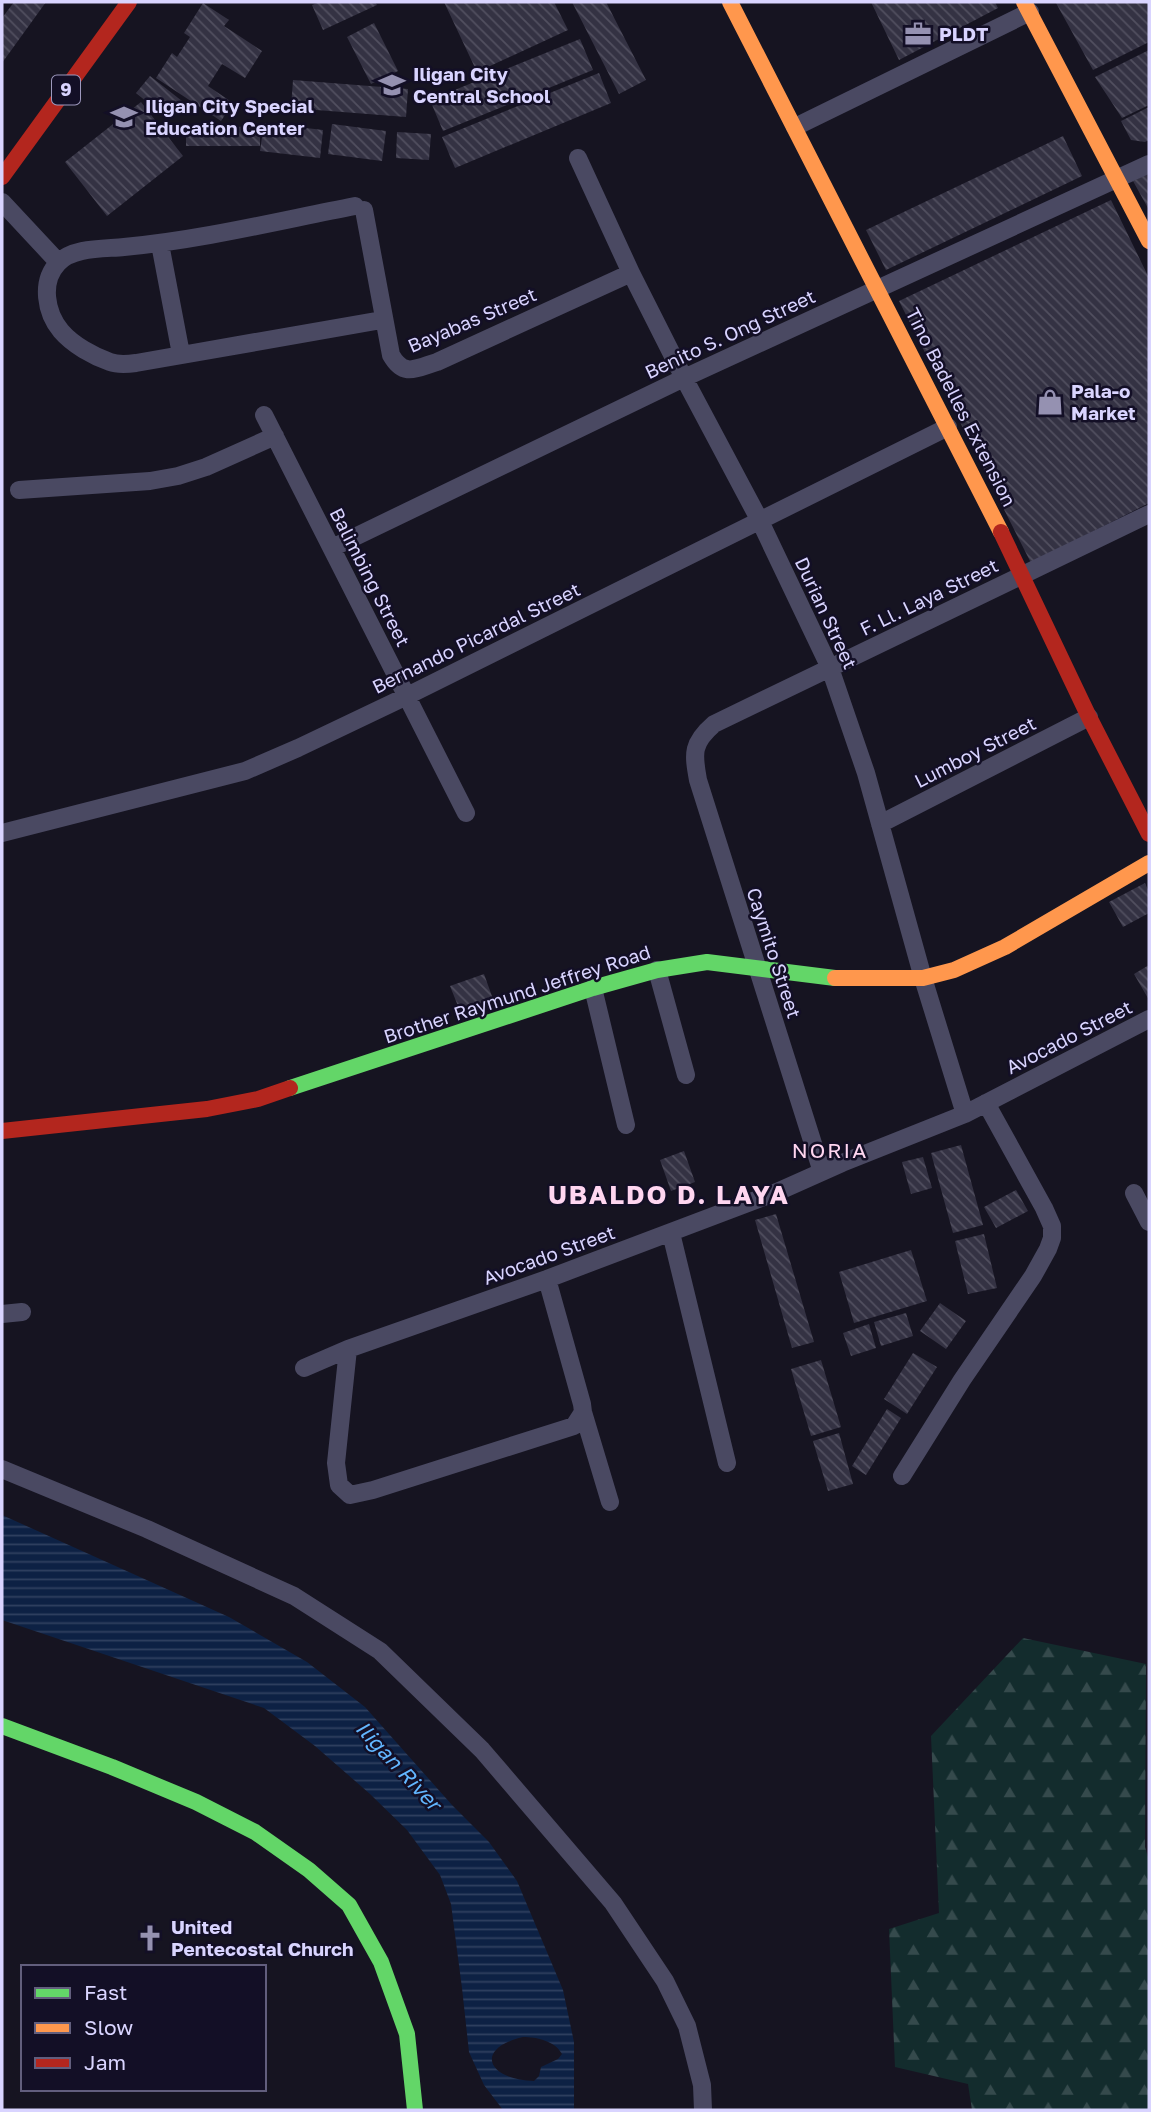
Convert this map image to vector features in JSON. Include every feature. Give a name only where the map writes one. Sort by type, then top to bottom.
[{"type":"main road","name":"9","points":[[2,177],[129,2]]},
{"type":"main road","name":"Tino Badelles Extension","points":[[730,2],[948,427],[1149,834]]},
{"type":"main road","points":[[1027,7],[1149,241]]},
{"type":"main road","name":"Brother Raymund Jeffrey Road","points":[[2,1131],[207,1109],[258,1099],[593,988],[657,970],[707,962],[837,978],[923,978],[954,970],[1005,947],[1149,863]]},
{"type":"main road","points":[[2,1726],[184,1797],[255,1832],[309,1870],[349,1905],[381,1962],[407,2034],[415,2110]]},
{"type":"street","points":[[795,127],[1027,7]]},
{"type":"street","name":"Durian Street","points":[[578,158],[631,273],[760,521],[830,668],[853,733],[965,1114]]},
{"type":"street","name":"Benito S. Ong Street","points":[[332,548],[684,378],[1149,164]]},
{"type":"street","points":[[2,202],[58,262]]},
{"type":"street","name":"Bayabas Street","points":[[160,244],[359,208],[391,355],[396,363],[411,370],[438,362],[631,273]]},
{"type":"street","points":[[181,354],[160,244],[83,251],[58,262],[46,286],[48,308],[61,331],[82,349],[113,364],[136,363],[376,321]]},
{"type":"street","name":"Balimbing Street","points":[[264,415],[466,813]]},
{"type":"street","name":"Bernando Picardal Street","points":[[2,833],[245,771],[407,696],[948,427]]},
{"type":"street","points":[[19,490],[178,477],[275,436]]},
{"type":"street","name":"F. Ll. Laya Street","points":[[695,745],[703,733],[714,724],[1149,515]]},
{"type":"street","name":"Lumboy Street","points":[[880,824],[1089,717]]},
{"type":"street","name":"Caymito Street","points":[[695,745],[694,761],[698,780],[822,1172]]},
{"type":"street","points":[[657,970],[686,1075]]},
{"type":"street","points":[[593,988],[626,1125]]},
{"type":"street","name":"Avocado Street","points":[[304,1368],[348,1349],[547,1279],[777,1192],[965,1114],[1149,1019]]},
{"type":"street","points":[[902,1476],[962,1380],[1033,1276],[1052,1238],[1052,1226],[1044,1208],[986,1103]]},
{"type":"street","points":[[1134,1193],[1149,1222]]},
{"type":"street","points":[[671,1233],[727,1463]]},
{"type":"street","points":[[547,1279],[610,1502]]},
{"type":"street","points":[[2,1314],[22,1312]]},
{"type":"street","points":[[348,1349],[336,1463],[339,1485],[350,1495],[574,1426],[583,1412]]},
{"type":"street","points":[[2,1469],[147,1529],[294,1596],[380,1651],[482,1750],[612,1903],[665,1981],[687,2026],[702,2085],[703,2110]]},
{"type":"green space","points":[[1023,1638],[1146,1664],[1145,1847],[1149,1861],[1149,2110],[972,2110],[968,2084],[895,2067],[889,1929],[939,1913],[931,1736]]},
{"type":"water","name":"Iligan River","points":[[2,1515],[229,1617],[307,1662],[365,1707],[452,1805],[489,1842],[517,1881],[563,1990],[574,2042],[574,2110],[503,2110],[484,2085],[469,2052],[451,1904],[440,1875],[407,1830],[315,1746],[264,1708],[2,1620]],"holes":[[[523,2037],[550,2043],[562,2054],[558,2059],[541,2067],[539,2076],[534,2081],[506,2075],[492,2063],[492,2056],[497,2049],[507,2042]]]},
{"type":"building","points":[[14,2],[46,2],[2,63],[2,18]]},
{"type":"building","points":[[320,2],[375,2],[377,5],[323,30],[312,5]]},
{"type":"building","points":[[444,2],[554,2],[568,30],[477,72]]},
{"type":"building","points":[[572,2],[606,2],[646,80],[619,94]]},
{"type":"building","name":"PLDT","points":[[871,2],[995,2],[998,8],[899,60]]},
{"type":"building","points":[[1149,2],[1149,42],[1093,70],[1056,3]]},
{"type":"building","points":[[203,3],[229,20],[224,26],[262,51],[245,78],[222,64],[208,86],[233,103],[221,121],[156,78],[172,53],[177,57],[190,37],[184,33]]},
{"type":"building","points":[[374,23],[398,71],[371,84],[347,37]]},
{"type":"building","points":[[580,39],[593,70],[443,131],[430,100]]},
{"type":"building","points":[[1149,50],[1149,105],[1122,118],[1095,77]]},
{"type":"building","points":[[599,73],[611,103],[455,168],[442,137]]},
{"type":"building","points":[[150,76],[182,101],[168,119],[136,93]]},
{"type":"building","points":[[293,80],[408,89],[406,117],[291,108]]},
{"type":"building","points":[[141,102],[183,156],[107,216],[65,162]]},
{"type":"building","points":[[1149,107],[1149,140],[1131,140],[1121,121]]},
{"type":"building","points":[[264,123],[323,130],[320,158],[260,151]]},
{"type":"building","points":[[332,124],[386,131],[382,161],[328,154]]},
{"type":"building","points":[[186,126],[260,127],[260,146],[186,146]]},
{"type":"building","points":[[397,132],[431,134],[429,160],[396,158]]},
{"type":"building","points":[[1063,136],[1082,176],[886,270],[866,230]]},
{"type":"building","points":[[1149,173],[1149,210],[1133,181]]},
{"type":"building","name":"Pala-o Market","points":[[1111,200],[1149,278],[1149,503],[1031,563],[899,301]]},
{"type":"building","points":[[1145,883],[1149,892],[1149,913],[1123,927],[1109,902]]},
{"type":"building","points":[[1149,965],[1149,1000],[1134,974]]},
{"type":"building","points":[[484,974],[493,999],[460,1011],[450,986]]},
{"type":"building","points":[[961,1145],[983,1225],[953,1233],[931,1153]]},
{"type":"building","points":[[684,1151],[695,1182],[671,1191],[660,1160]]},
{"type":"building","points":[[923,1157],[932,1188],[911,1194],[902,1162]]},
{"type":"building","points":[[1016,1190],[1028,1211],[996,1228],[984,1207]]},
{"type":"building","points":[[776,1214],[814,1342],[792,1348],[755,1220]]},
{"type":"building","points":[[984,1234],[997,1288],[968,1294],[955,1241]]},
{"type":"building","points":[[911,1250],[927,1301],[854,1323],[839,1272]]},
{"type":"building","points":[[940,1303],[966,1321],[946,1349],[920,1331]]},
{"type":"building","points":[[906,1313],[913,1336],[881,1346],[874,1322]]},
{"type":"building","points":[[869,1324],[876,1348],[851,1356],[843,1333]]},
{"type":"building","points":[[913,1353],[937,1367],[907,1414],[884,1399]]},
{"type":"building","points":[[821,1360],[841,1427],[811,1436],[791,1369]]},
{"type":"building","points":[[887,1409],[901,1418],[866,1475],[852,1466]]},
{"type":"building","points":[[839,1433],[853,1484],[828,1491],[813,1441]]},
{"type":"traffic: fast","points":[[290,1088],[593,988],[657,970],[707,962],[835,978]]},
{"type":"traffic: fast","points":[[2,1726],[196,1802],[255,1832],[309,1870],[349,1905],[381,1962],[407,2034],[415,2110]]},
{"type":"traffic: slow","points":[[730,2],[1001,532]]},
{"type":"traffic: slow","points":[[1024,2],[1149,241]]},
{"type":"traffic: slow","points":[[835,978],[923,978],[954,970],[1005,947],[1149,863]]},
{"type":"traffic: jam","points":[[2,177],[129,2]]},
{"type":"traffic: jam","points":[[1001,532],[1089,717],[1149,834]]},
{"type":"traffic: jam","points":[[2,1131],[207,1109],[258,1099],[290,1088]]},
{"type":"place","name":"PLDT","points":[[918,34]]},
{"type":"place","name":"Iligan City Central School","points":[[392,85]]},
{"type":"place","name":"Iligan City Special Education Center","points":[[124,117]]},
{"type":"place","name":"Pala-o Market","points":[[1050,402]]},
{"type":"place","name":"United Pentecostal Church","points":[[150,1938]]},
{"type":"district","name":"NORIA","points":[[830,1151]]},
{"type":"district","name":"UBALDO D. LAYA","points":[[669,1195]]}]
